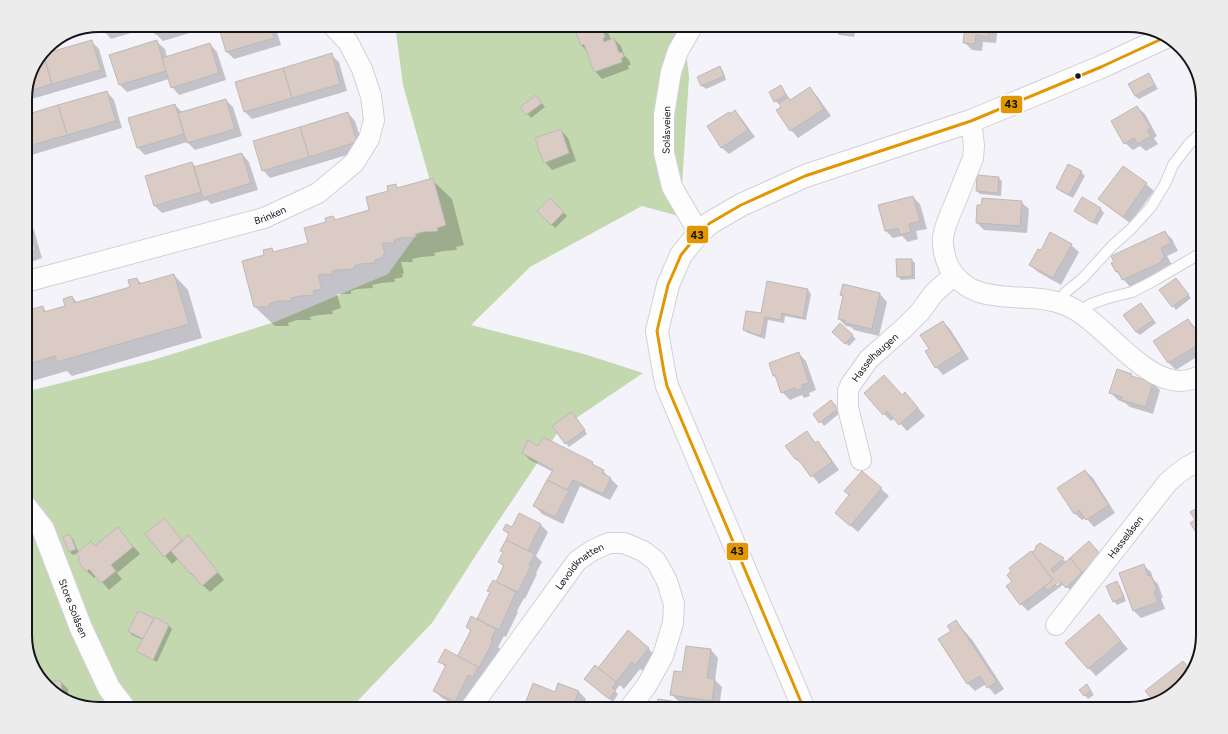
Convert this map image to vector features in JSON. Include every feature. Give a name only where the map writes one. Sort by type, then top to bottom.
[{"type":"main road","points":[[801,702],[667,386],[657,331],[668,285],[681,255],[699,233],[710,223],[741,205],[805,176],[971,121],[1094,70],[1160,40]]},
{"type":"main road","name":"Store Solåsen","points":[[32,515],[43,529],[81,628],[109,688],[120,702]]},
{"type":"street","name":"Brinken","points":[[32,280],[264,218],[318,193],[354,163],[369,139],[374,120],[371,96],[362,69],[348,42],[339,32]]},
{"type":"street","name":"Solåsveien","points":[[689,32],[678,51],[671,72],[664,115],[664,153],[672,187],[699,233]]},
{"type":"street","points":[[971,121],[974,146],[972,158],[946,226],[943,239],[944,253],[948,265],[954,275],[964,284],[975,290],[990,295],[1057,302],[1079,312],[1140,364],[1156,375],[1169,380],[1181,381],[1196,378]]},
{"type":"street","name":"Hasselhaugen","points":[[861,460],[848,408],[848,391],[851,384],[868,359],[904,328],[920,312],[934,293],[954,275]]},
{"type":"street","name":"Hasselåsen","points":[[1056,625],[1168,482],[1180,471],[1196,462]]},
{"type":"street","name":"Løvoldknatten","points":[[475,702],[577,561],[593,550],[610,543],[624,543],[643,551],[656,561],[667,581],[674,604],[673,623],[663,656],[647,685],[634,702]]},
{"type":"lane","points":[[1057,302],[1066,292],[1083,278],[1151,207],[1165,184],[1173,165],[1196,138]]},
{"type":"lane","points":[[1079,312],[1091,304],[1132,292],[1196,256]]},
{"type":"green space","points":[[396,32],[684,32],[689,77],[681,201],[682,217],[642,206],[530,267],[471,325],[584,354],[643,373],[560,429],[432,623],[357,702],[99,702],[82,700],[65,693],[46,676],[41,668],[33,648],[32,639],[32,390],[153,360],[275,322],[388,274],[437,206],[403,85]]},
{"type":"building","points":[[220,32],[272,32],[274,38],[226,52]]},
{"type":"building","points":[[576,32],[603,32],[605,37],[603,38],[604,42],[614,38],[619,53],[622,52],[624,57],[621,58],[622,62],[594,72],[584,44],[581,46]]},
{"type":"building","points":[[835,32],[852,32],[851,35]]},
{"type":"building","points":[[964,32],[989,32],[988,37],[976,35],[975,44],[963,43]]},
{"type":"building","points":[[92,40],[101,70],[52,84],[45,60],[53,51]]},
{"type":"building","points":[[157,40],[166,71],[119,85],[109,55]]},
{"type":"building","points":[[210,43],[219,73],[171,88],[162,58]]},
{"type":"building","points":[[332,53],[340,84],[292,98],[283,68]]},
{"type":"building","points":[[45,60],[52,84],[33,90],[37,73]]},
{"type":"building","points":[[720,66],[724,76],[701,86],[697,77]]},
{"type":"building","points":[[283,68],[292,98],[244,112],[235,82]]},
{"type":"building","points":[[1149,73],[1155,85],[1135,96],[1128,84]]},
{"type":"building","points":[[781,85],[786,95],[774,102],[769,92]]},
{"type":"building","points":[[810,87],[824,109],[790,131],[776,110],[781,107],[779,103],[788,97],[790,100]]},
{"type":"building","points":[[107,91],[116,121],[67,135],[58,105]]},
{"type":"building","points":[[536,95],[542,103],[526,115],[520,107]]},
{"type":"building","points":[[226,99],[235,129],[187,143],[178,113]]},
{"type":"building","points":[[175,104],[184,134],[137,148],[128,118]]},
{"type":"building","points":[[58,105],[67,135],[32,145],[32,113]]},
{"type":"building","points":[[1137,106],[1151,128],[1147,130],[1151,136],[1138,144],[1134,138],[1124,144],[1111,121]]},
{"type":"building","points":[[735,110],[748,130],[721,148],[707,126],[729,112],[730,114]]},
{"type":"building","points":[[348,112],[357,142],[309,157],[300,127]]},
{"type":"building","points":[[300,127],[309,157],[262,171],[253,141]]},
{"type":"building","points":[[561,129],[569,153],[544,163],[535,138]]},
{"type":"building","points":[[242,153],[251,183],[203,198],[194,167]]},
{"type":"building","points":[[192,162],[201,192],[154,206],[145,176]]},
{"type":"building","points":[[1068,164],[1082,171],[1069,195],[1056,188]]},
{"type":"building","points":[[1123,166],[1147,183],[1123,217],[1098,199]]},
{"type":"building","points":[[977,175],[999,177],[998,193],[976,191]]},
{"type":"building","points":[[433,178],[446,225],[437,228],[438,231],[415,234],[416,237],[394,240],[395,243],[382,243],[385,254],[383,255],[384,257],[375,260],[376,263],[361,264],[354,266],[354,269],[332,271],[333,274],[318,275],[322,289],[313,291],[314,295],[291,298],[292,301],[278,301],[269,304],[270,307],[254,307],[242,261],[264,255],[263,250],[272,248],[273,252],[308,243],[304,228],[326,222],[325,218],[333,216],[335,220],[369,210],[366,197],[388,191],[387,186],[396,184],[397,188]]},
{"type":"building","points":[[913,196],[920,221],[909,224],[911,232],[900,235],[898,228],[885,231],[878,205]]},
{"type":"building","points":[[1082,197],[1101,208],[1093,223],[1074,211]]},
{"type":"building","points":[[550,198],[564,212],[551,225],[537,211]]},
{"type":"building","points":[[982,198],[1022,201],[1020,226],[976,223],[977,205],[981,205]]},
{"type":"building","points":[[1165,231],[1171,243],[1161,248],[1165,258],[1161,260],[1162,262],[1122,280],[1118,271],[1116,272],[1111,263],[1114,262],[1111,256]]},
{"type":"building","points":[[1050,232],[1072,244],[1053,278],[1029,265],[1038,249],[1041,250]]},
{"type":"building","points":[[32,238],[36,251],[32,252]]},
{"type":"building","points":[[896,259],[912,259],[912,276],[897,277]]},
{"type":"building","points":[[174,274],[189,324],[57,362],[55,356],[32,363],[32,309],[43,306],[44,312],[65,306],[63,299],[72,296],[74,303],[130,287],[128,280],[137,278],[139,284]]},
{"type":"building","points":[[1176,278],[1189,295],[1172,307],[1159,290]]},
{"type":"building","points":[[767,281],[808,289],[803,318],[782,313],[781,320],[765,317],[761,336],[743,330],[746,311],[761,313]]},
{"type":"building","points":[[843,284],[880,293],[872,329],[845,323],[846,321],[838,319],[843,296],[840,295]]},
{"type":"building","points":[[1141,303],[1153,320],[1136,332],[1123,315]]},
{"type":"building","points":[[1188,319],[1196,331],[1196,346],[1168,363],[1153,341]]},
{"type":"building","points":[[943,321],[962,351],[935,368],[925,351],[929,349],[920,335]]},
{"type":"building","points":[[840,323],[853,335],[845,344],[832,332]]},
{"type":"building","points":[[799,352],[809,383],[802,385],[803,388],[796,391],[795,388],[781,393],[769,363]]},
{"type":"building","points":[[1117,369],[1132,374],[1131,376],[1153,382],[1146,407],[1121,400],[1122,397],[1109,393]]},
{"type":"building","points":[[884,375],[902,395],[905,392],[918,408],[899,425],[887,411],[883,415],[864,393]]},
{"type":"building","points":[[831,400],[838,409],[819,423],[813,414]]},
{"type":"building","points":[[572,412],[585,430],[565,444],[552,426]]},
{"type":"building","points":[[807,431],[815,443],[818,441],[832,462],[811,477],[797,458],[795,459],[785,446]]},
{"type":"building","points":[[543,437],[593,462],[592,464],[604,470],[602,473],[611,478],[603,494],[573,480],[567,490],[547,480],[553,470],[522,453],[528,440],[538,446]]},
{"type":"building","points":[[1085,470],[1109,505],[1086,520],[1079,510],[1074,514],[1057,488]]},
{"type":"building","points":[[862,471],[882,488],[850,526],[835,513],[849,495],[844,491]]},
{"type":"building","points":[[547,480],[569,491],[555,517],[533,506]]},
{"type":"building","points":[[1196,509],[1196,532],[1190,523],[1195,520],[1190,512]]},
{"type":"building","points":[[519,513],[541,524],[528,551],[506,540],[509,533],[503,530],[506,524],[512,527]]},
{"type":"building","points":[[164,518],[182,540],[164,557],[145,534]]},
{"type":"building","points":[[118,527],[133,547],[111,565],[116,571],[101,583],[89,569],[86,572],[78,561],[80,558],[76,554],[91,541],[95,546]]},
{"type":"building","points":[[70,534],[76,549],[69,552],[63,537]]},
{"type":"building","points":[[189,535],[218,572],[202,586],[171,551]]},
{"type":"building","points":[[506,540],[535,554],[529,565],[531,566],[518,592],[496,582],[504,565],[498,562],[503,552],[500,551]]},
{"type":"building","points":[[1089,541],[1102,556],[1082,573],[1070,558]]},
{"type":"building","points":[[1040,543],[1064,558],[1051,569],[1053,573],[1070,558],[1082,573],[1066,588],[1060,581],[1047,591],[1044,586],[1053,580],[1032,552]]},
{"type":"building","points":[[1031,551],[1053,580],[1020,605],[1006,586],[1012,582],[1007,575],[1011,571],[1009,568]]},
{"type":"building","points":[[1144,564],[1148,576],[1151,575],[1157,590],[1154,591],[1158,602],[1133,611],[1119,573]]},
{"type":"building","points":[[493,580],[516,592],[499,630],[477,619],[490,592],[487,591]]},
{"type":"building","points":[[1117,581],[1124,597],[1113,602],[1106,586]]},
{"type":"building","points":[[138,611],[154,618],[143,639],[128,631]]},
{"type":"building","points":[[1099,614],[1121,641],[1088,669],[1065,643]]},
{"type":"building","points":[[471,616],[496,629],[491,640],[493,641],[479,668],[457,657],[471,630],[466,627]]},
{"type":"building","points":[[155,617],[169,625],[153,660],[136,651]]},
{"type":"building","points":[[956,620],[997,682],[987,688],[980,676],[967,684],[938,639],[951,631],[947,626]]},
{"type":"building","points":[[628,630],[649,648],[635,665],[632,662],[616,682],[598,668]]},
{"type":"building","points":[[686,646],[711,649],[707,678],[715,679],[712,701],[670,695],[674,671],[682,672]]},
{"type":"building","points":[[445,649],[478,667],[473,677],[468,675],[455,702],[433,691],[446,665],[438,662]]},
{"type":"building","points":[[1183,661],[1188,667],[1182,676],[1170,688],[1155,697],[1151,698],[1145,691]]},
{"type":"building","points":[[595,665],[616,682],[612,688],[616,690],[609,699],[584,679]]},
{"type":"building","points":[[51,681],[61,681],[62,691]]},
{"type":"building","points":[[533,683],[555,692],[558,683],[579,691],[575,702],[526,702]]},
{"type":"building","points":[[1087,684],[1091,691],[1084,696],[1079,690]]},
{"type":"building","points":[[658,699],[678,702],[657,702]]},
{"type":"transit line","name":"43","points":[[801,702],[667,386],[657,331],[668,285],[681,255],[699,233],[710,223],[741,205],[805,176],[971,121],[1101,67],[1160,40]]}]
